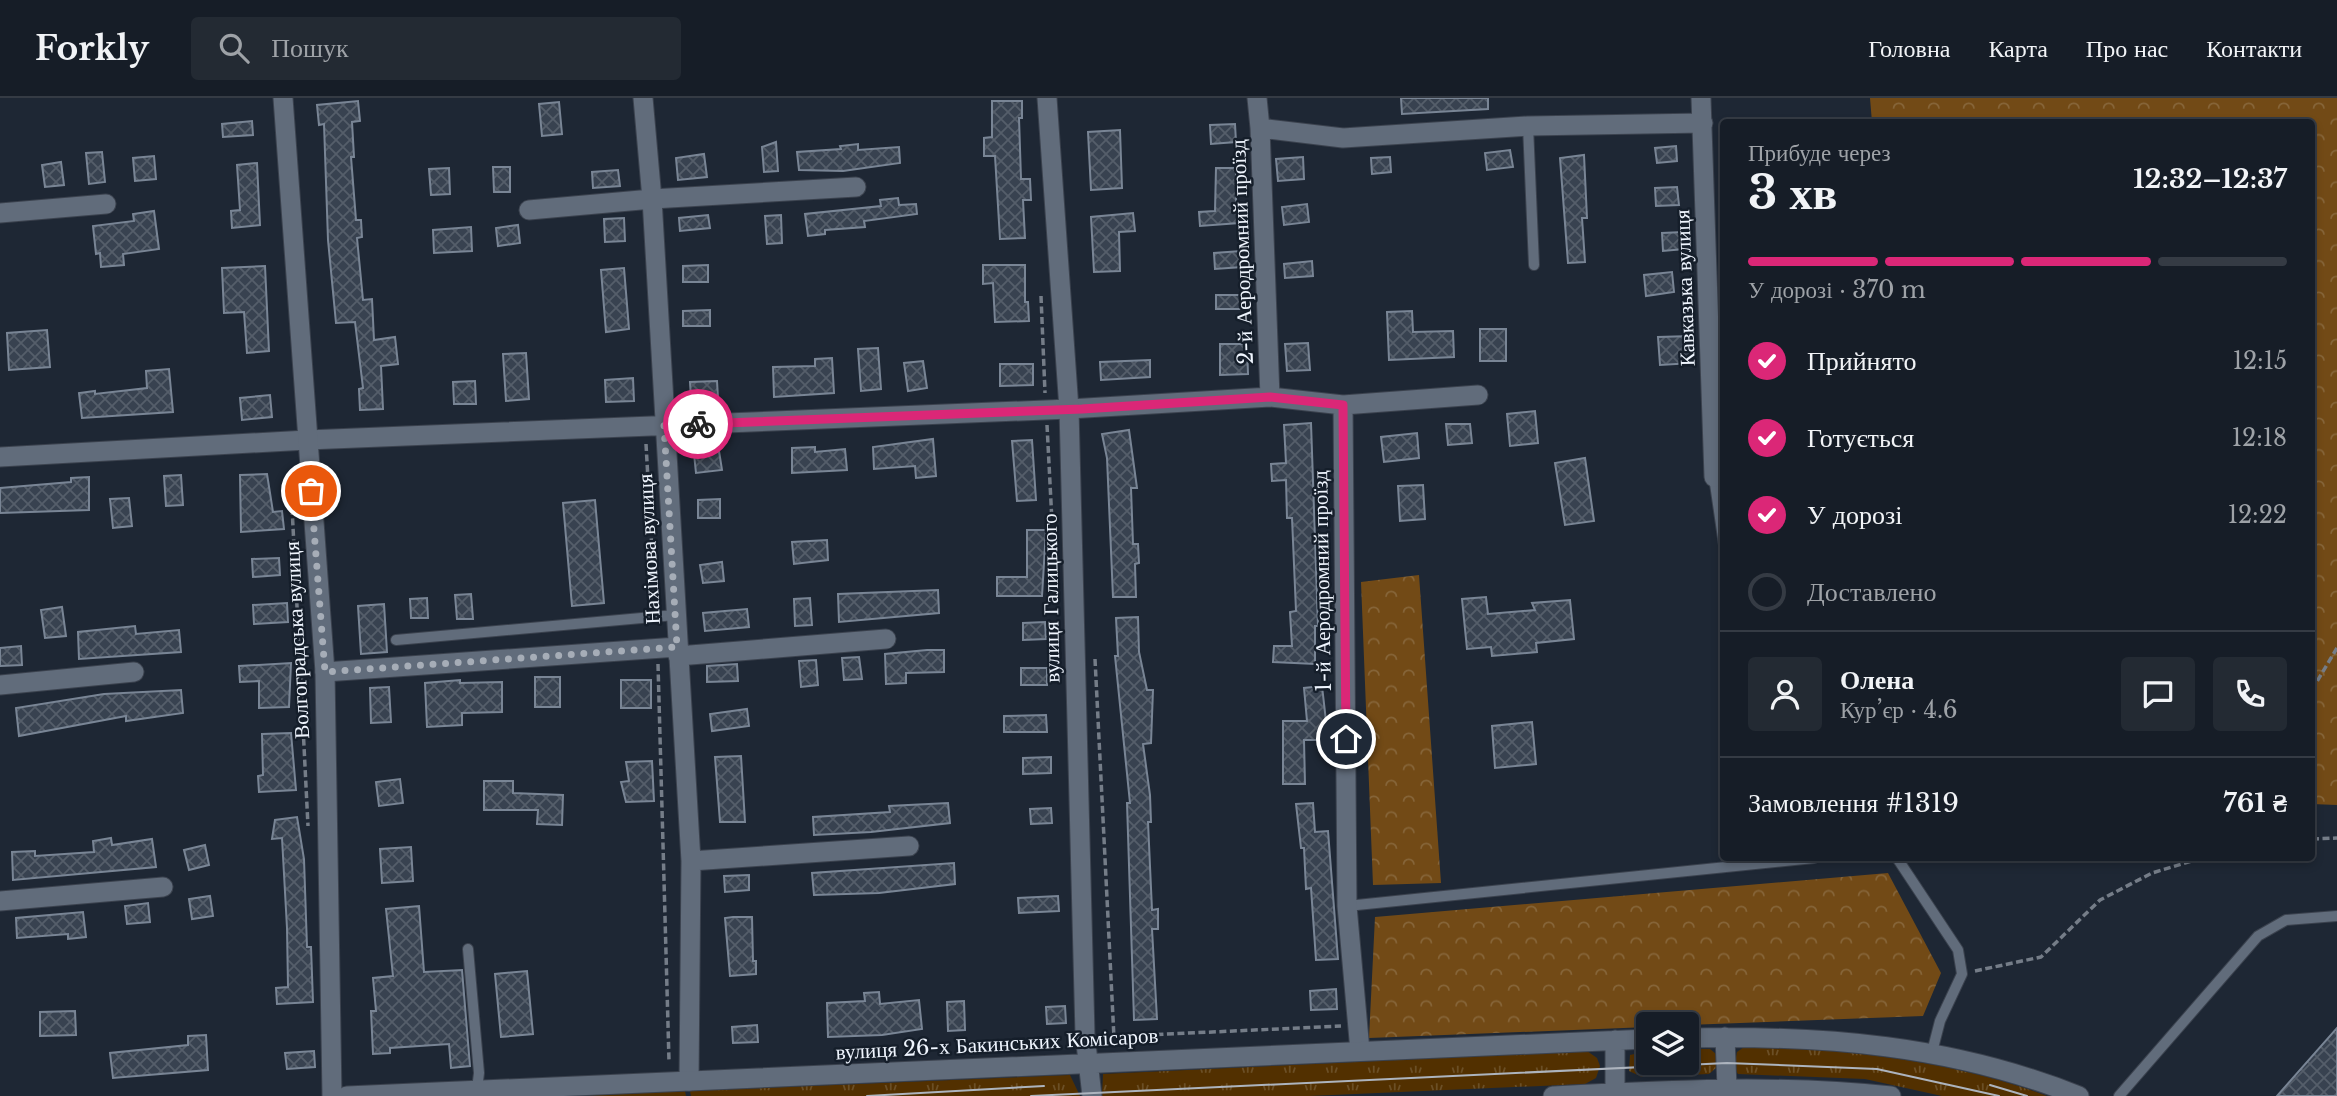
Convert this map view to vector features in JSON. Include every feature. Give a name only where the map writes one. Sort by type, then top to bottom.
[{"type":"street","name":"Волгоградська вулиця","points":[[283,98],[325,672],[331,1096]]},
{"type":"street","name":"Нахімова вулиця","points":[[643,98],[652,199],[655,425],[666,616],[691,861],[689,1081]]},
{"type":"street","name":"вулиця Галицького","points":[[1047,98],[1069,409],[1084,1035],[1090,1062],[1092,1096]]},
{"type":"street","points":[[1257,98],[1260,128]]},
{"type":"street","name":"Кавказька вулиця","points":[[1701,98],[1714,477]]},
{"type":"street","name":"2-й Аеродромний проїзд","points":[[1270,397],[1260,128],[1343,138],[1528,125],[1703,123]]},
{"type":"street","points":[[529,210],[652,199],[856,187]]},
{"type":"street","points":[[0,213],[106,204]]},
{"type":"street","points":[[0,457],[307,440],[1069,409],[1270,397],[1343,405],[1478,395]]},
{"type":"street","name":"1-й Аеродромний проїзд","points":[[1343,405],[1347,906],[1360,1051]]},
{"type":"street","points":[[325,672],[886,639]]},
{"type":"street","points":[[0,685],[134,672]]},
{"type":"street","points":[[691,861],[909,846]]},
{"type":"street","points":[[0,901],[163,887]]},
{"type":"street","points":[[1699,1038],[1803,1039],[1933,1052],[2052,1085],[2079,1096]]},
{"type":"street","points":[[1725,1038],[1727,1088]]},
{"type":"street","name":"вулиця 26-х Бакинських Комісаров","points":[[347,1096],[1636,1039]]},
{"type":"street","points":[[1615,1040],[1615,1093]]},
{"type":"street","points":[[1553,1096],[1727,1088],[1831,1090],[1891,1096]]},
{"type":"lane","points":[[1528,125],[1534,265]]},
{"type":"lane","points":[[1714,477],[1720,518]]},
{"type":"lane","points":[[396,640],[666,616]]},
{"type":"lane","points":[[1347,906],[1785,861]]},
{"type":"lane","points":[[1899,861],[1958,950],[1962,974],[1940,1021],[1933,1052]]},
{"type":"lane","points":[[2119,1096],[2258,936],[2286,920],[2337,915]]},
{"type":"lane","points":[[468,948],[479,1073],[477,1089]]},
{"type":"path","points":[[655,425],[666,616]]},
{"type":"path","points":[[291,482],[308,839]]},
{"type":"path","points":[[2315,685],[2337,648]]},
{"type":"path","points":[[668,1061],[671,650]]},
{"type":"path","points":[[1095,657],[1114,1038]]},
{"type":"path","points":[[2315,839],[2337,838]]},
{"type":"path","points":[[1962,974],[2041,957],[2100,900],[2152,873],[2192,861]]},
{"type":"path","points":[[1084,1035],[1114,1038],[1348,1026]]},
{"type":"green space","points":[[1870,98],[2337,98],[2337,805],[2315,804],[2315,119],[1872,119]]},
{"type":"green space","points":[[1419,575],[1441,883],[1373,885],[1361,582]]},
{"type":"green space","points":[[1888,873],[1941,973],[1923,1016],[1699,1025],[1699,1012],[1636,1012],[1636,1027],[1369,1038],[1375,917]]},
{"type":"green space","points":[[1767,1046],[1909,1060],[1979,1075],[2047,1096],[1942,1096],[1865,1079],[1738,1074],[1734,1068],[1737,1052],[1744,1047]]},
{"type":"green space","points":[[1699,1049],[1710,1049],[1716,1054],[1716,1068],[1709,1074],[1699,1074]]},
{"type":"green space","points":[[1587,1051],[1597,1058],[1600,1066],[1596,1078],[1585,1084],[1309,1096],[1102,1096],[1103,1074]]},
{"type":"green space","points":[[1636,1054],[1636,1074],[1629,1071],[1630,1055]]},
{"type":"green space","points":[[1070,1075],[1080,1096],[691,1096],[690,1091]]},
{"type":"green space","points":[[1638,1075],[1687,1075],[1642,1077]]},
{"type":"green space","points":[[685,1091],[686,1096],[580,1096]]},
{"type":"building","points":[[1401,98],[1488,98],[1488,109],[1402,114]]},
{"type":"building","points":[[358,101],[360,121],[352,122],[354,157],[351,157],[356,220],[361,220],[362,237],[357,238],[363,300],[372,299],[374,340],[395,337],[398,364],[381,366],[383,409],[360,410],[359,389],[363,388],[355,322],[336,323],[328,240],[324,124],[319,125],[317,105]]},
{"type":"building","points":[[992,101],[1022,101],[1022,118],[1019,118],[1021,179],[1030,179],[1031,200],[1023,200],[1025,238],[1000,239],[995,156],[984,156],[984,138],[992,137]]},
{"type":"building","points":[[559,102],[562,134],[542,136],[539,104]]},
{"type":"building","points":[[252,121],[253,135],[223,137],[222,124]]},
{"type":"building","points":[[1235,124],[1236,142],[1211,144],[1210,125]]},
{"type":"building","points":[[1120,130],[1122,188],[1091,190],[1088,132]]},
{"type":"building","points":[[776,142],[778,171],[764,172],[762,147]]},
{"type":"building","points":[[858,144],[858,150],[899,147],[900,163],[843,171],[799,170],[797,152],[841,149],[840,146]]},
{"type":"building","points":[[1676,146],[1677,161],[1657,163],[1655,148]]},
{"type":"building","points":[[1510,150],[1513,167],[1487,170],[1485,153]]},
{"type":"building","points":[[102,152],[105,182],[89,184],[86,153]]},
{"type":"building","points":[[704,154],[707,177],[678,180],[676,158]]},
{"type":"building","points":[[1584,155],[1587,218],[1582,218],[1585,262],[1568,263],[1560,158]]},
{"type":"building","points":[[154,156],[156,179],[135,181],[133,158]]},
{"type":"building","points":[[1303,157],[1304,179],[1278,181],[1276,159]]},
{"type":"building","points":[[1390,157],[1391,172],[1372,174],[1371,158]]},
{"type":"building","points":[[61,162],[64,185],[45,187],[42,165]]},
{"type":"building","points":[[257,163],[260,225],[232,228],[231,211],[240,210],[237,165]]},
{"type":"building","points":[[493,167],[510,167],[510,192],[494,192]]},
{"type":"building","points":[[449,168],[450,194],[431,195],[429,169]]},
{"type":"building","points":[[1216,168],[1236,168],[1236,209],[1239,223],[1200,226],[1199,212],[1215,211]]},
{"type":"building","points":[[618,170],[620,186],[593,188],[592,172]]},
{"type":"building","points":[[1677,187],[1679,205],[1656,206],[1655,188]]},
{"type":"building","points":[[898,198],[899,205],[916,204],[917,214],[864,221],[865,227],[825,230],[825,234],[808,236],[805,214],[881,206],[880,200]]},
{"type":"building","points":[[1307,204],[1309,222],[1284,225],[1282,207]]},
{"type":"building","points":[[154,211],[159,249],[123,254],[124,265],[101,267],[100,253],[96,254],[93,226],[134,221],[133,214]]},
{"type":"building","points":[[1133,213],[1135,231],[1119,232],[1120,271],[1094,272],[1091,217]]},
{"type":"building","points":[[708,215],[710,228],[680,231],[679,218]]},
{"type":"building","points":[[781,215],[782,243],[767,244],[765,216]]},
{"type":"building","points":[[624,218],[625,241],[605,242],[604,219]]},
{"type":"building","points":[[518,225],[520,243],[498,246],[496,228]]},
{"type":"building","points":[[471,227],[472,251],[434,253],[433,230]]},
{"type":"building","points":[[1683,232],[1684,249],[1663,251],[1662,233]]},
{"type":"building","points":[[1241,251],[1242,267],[1215,269],[1214,253]]},
{"type":"building","points":[[1312,261],[1313,276],[1285,278],[1284,264]]},
{"type":"building","points":[[708,265],[708,282],[683,282],[683,266]]},
{"type":"building","points":[[983,265],[1025,265],[1025,302],[1028,302],[1029,321],[995,322],[993,283],[983,284]]},
{"type":"building","points":[[265,266],[269,351],[247,353],[244,312],[224,313],[222,268]]},
{"type":"building","points":[[624,268],[629,329],[606,332],[601,270]]},
{"type":"building","points":[[1672,272],[1674,292],[1646,296],[1644,275]]},
{"type":"building","points":[[1216,295],[1245,295],[1245,309],[1216,309]]},
{"type":"building","points":[[710,310],[710,326],[683,326],[683,311]]},
{"type":"building","points":[[1412,311],[1413,332],[1453,331],[1454,357],[1389,360],[1387,312]]},
{"type":"building","points":[[1480,329],[1506,329],[1506,361],[1480,361]]},
{"type":"building","points":[[47,330],[50,367],[9,370],[7,333]]},
{"type":"building","points":[[1691,336],[1692,363],[1660,365],[1658,337]]},
{"type":"building","points":[[1308,343],[1310,370],[1287,371],[1285,344]]},
{"type":"building","points":[[1220,344],[1247,344],[1248,374],[1220,375]]},
{"type":"building","points":[[878,348],[881,389],[861,391],[858,349]]},
{"type":"building","points":[[526,353],[529,399],[506,401],[503,354]]},
{"type":"building","points":[[832,358],[834,393],[774,397],[773,367],[815,366],[815,359]]},
{"type":"building","points":[[1150,360],[1150,377],[1101,380],[1100,362]]},
{"type":"building","points":[[923,361],[927,388],[908,391],[904,363]]},
{"type":"building","points":[[1000,364],[1033,364],[1033,385],[1000,386]]},
{"type":"building","points":[[169,369],[173,412],[82,418],[79,393],[95,391],[95,394],[147,388],[146,371]]},
{"type":"building","points":[[633,378],[634,401],[606,402],[605,380]]},
{"type":"building","points":[[475,381],[476,404],[454,404],[453,382]]},
{"type":"building","points":[[717,381],[718,398],[691,400],[690,382]]},
{"type":"building","points":[[270,395],[272,417],[242,420],[240,398]]},
{"type":"building","points":[[1535,411],[1538,443],[1510,446],[1507,414]]},
{"type":"building","points":[[1311,423],[1318,626],[1315,626],[1315,664],[1273,662],[1274,646],[1292,646],[1290,612],[1296,611],[1292,518],[1287,518],[1286,480],[1272,481],[1271,464],[1286,463],[1284,425]]},
{"type":"building","points":[[1446,424],[1470,424],[1472,443],[1448,445]]},
{"type":"building","points":[[1129,430],[1137,488],[1131,488],[1133,544],[1138,544],[1139,563],[1135,564],[1136,597],[1113,597],[1107,458],[1102,434]]},
{"type":"building","points":[[1417,433],[1419,458],[1384,462],[1381,437]]},
{"type":"building","points":[[933,439],[936,476],[916,478],[915,466],[874,469],[873,447]]},
{"type":"building","points":[[1032,440],[1036,500],[1017,501],[1012,441]]},
{"type":"building","points":[[815,447],[815,452],[845,449],[847,470],[792,473],[792,448]]},
{"type":"building","points":[[719,451],[722,470],[696,473],[694,454]]},
{"type":"building","points":[[1585,458],[1594,521],[1565,525],[1555,463]]},
{"type":"building","points":[[267,474],[273,512],[282,511],[284,529],[241,532],[240,475]]},
{"type":"building","points":[[181,475],[183,505],[166,506],[164,476]]},
{"type":"building","points":[[89,477],[89,510],[0,513],[0,488],[71,482],[71,478]]},
{"type":"building","points":[[1423,485],[1425,519],[1400,521],[1398,486]]},
{"type":"building","points":[[129,498],[132,526],[113,528],[110,499]]},
{"type":"building","points":[[720,499],[720,518],[698,518],[698,500]]},
{"type":"building","points":[[595,500],[604,603],[572,606],[563,503]]},
{"type":"building","points":[[1027,530],[1046,530],[1042,596],[997,596],[997,577],[1027,577]]},
{"type":"building","points":[[827,540],[828,560],[794,564],[792,542]]},
{"type":"building","points":[[279,558],[280,575],[253,577],[252,559]]},
{"type":"building","points":[[722,562],[724,581],[703,583],[700,565]]},
{"type":"building","points":[[938,590],[939,613],[839,622],[838,594]]},
{"type":"building","points":[[471,594],[473,619],[457,619],[455,595]]},
{"type":"building","points":[[1486,597],[1488,614],[1535,610],[1532,603],[1570,600],[1574,639],[1536,643],[1537,652],[1492,656],[1491,647],[1467,649],[1462,599]]},
{"type":"building","points":[[427,598],[428,618],[411,618],[410,599]]},
{"type":"building","points":[[810,598],[812,625],[795,626],[794,599]]},
{"type":"building","points":[[287,603],[288,622],[254,624],[253,605]]},
{"type":"building","points":[[384,604],[387,652],[361,654],[358,606]]},
{"type":"building","points":[[62,607],[66,636],[45,638],[41,610]]},
{"type":"building","points":[[747,609],[749,627],[705,631],[703,613]]},
{"type":"building","points":[[1138,617],[1139,652],[1147,690],[1153,690],[1151,743],[1143,744],[1150,795],[1151,822],[1148,822],[1152,910],[1158,909],[1158,929],[1152,929],[1157,1019],[1134,1020],[1127,803],[1130,803],[1115,656],[1118,656],[1116,618]]},
{"type":"building","points":[[1045,622],[1046,639],[1023,640],[1023,623]]},
{"type":"building","points":[[135,626],[136,634],[179,630],[181,652],[79,659],[78,632]]},
{"type":"building","points":[[21,646],[22,665],[0,666],[0,648]]},
{"type":"building","points":[[944,650],[944,672],[906,673],[906,683],[886,684],[885,654]]},
{"type":"building","points":[[859,657],[862,679],[844,680],[842,658]]},
{"type":"building","points":[[816,660],[818,685],[801,687],[799,661]]},
{"type":"building","points":[[291,663],[289,707],[259,708],[259,681],[240,682],[239,666]]},
{"type":"building","points":[[737,664],[738,681],[707,682],[707,666]]},
{"type":"building","points":[[1021,668],[1047,668],[1047,685],[1021,685]]},
{"type":"building","points":[[535,677],[560,677],[560,707],[535,707]]},
{"type":"building","points":[[460,680],[460,683],[502,682],[502,712],[462,713],[462,725],[427,727],[425,683]]},
{"type":"building","points":[[621,680],[651,680],[651,708],[621,708]]},
{"type":"building","points":[[1322,686],[1326,721],[1331,721],[1331,740],[1304,740],[1305,784],[1283,784],[1283,721],[1307,721],[1304,688]]},
{"type":"building","points":[[389,687],[391,722],[371,723],[370,688]]},
{"type":"building","points":[[181,690],[183,713],[126,721],[126,716],[19,736],[16,708],[104,694]]},
{"type":"building","points":[[747,709],[749,726],[712,731],[710,714]]},
{"type":"building","points":[[1046,715],[1047,732],[1004,732],[1004,716]]},
{"type":"building","points":[[1532,722],[1536,764],[1495,768],[1492,726]]},
{"type":"building","points":[[291,733],[296,790],[259,792],[258,776],[263,775],[262,734]]},
{"type":"building","points":[[741,756],[745,822],[720,822],[715,757]]},
{"type":"building","points":[[1051,757],[1051,773],[1023,774],[1023,758]]},
{"type":"building","points":[[652,761],[654,801],[626,802],[621,782],[629,781],[626,762]]},
{"type":"building","points":[[400,779],[403,803],[379,806],[376,782]]},
{"type":"building","points":[[484,781],[513,781],[513,793],[563,795],[562,825],[537,824],[538,810],[484,810]]},
{"type":"building","points":[[948,803],[950,823],[814,835],[813,817],[890,812],[889,806]]},
{"type":"building","points":[[1313,803],[1315,832],[1328,831],[1338,959],[1316,960],[1311,888],[1306,889],[1304,848],[1301,848],[1296,804]]},
{"type":"building","points":[[1051,808],[1052,823],[1031,824],[1030,809]]},
{"type":"building","points":[[297,817],[304,859],[307,947],[311,947],[313,1002],[277,1004],[276,988],[288,987],[287,928],[282,838],[272,839],[275,820]]},
{"type":"building","points":[[111,838],[112,845],[152,839],[156,867],[13,880],[12,852],[35,851],[35,856],[94,852],[93,841]]},
{"type":"building","points":[[205,845],[209,865],[189,870],[184,850]]},
{"type":"building","points":[[411,847],[413,881],[382,883],[380,849]]},
{"type":"building","points":[[954,863],[955,884],[879,893],[814,895],[812,873]]},
{"type":"building","points":[[749,875],[749,890],[725,892],[724,876]]},
{"type":"building","points":[[210,896],[213,916],[192,919],[189,899]]},
{"type":"building","points":[[1058,896],[1059,911],[1019,913],[1018,898]]},
{"type":"building","points":[[148,903],[150,922],[127,924],[125,906]]},
{"type":"building","points":[[419,906],[424,972],[462,970],[470,1066],[451,1068],[449,1044],[390,1048],[390,1053],[373,1054],[371,1011],[376,1011],[373,978],[393,976],[386,909]]},
{"type":"building","points":[[83,912],[86,937],[68,939],[68,934],[17,938],[16,918]]},
{"type":"building","points":[[752,917],[756,974],[730,976],[725,918]]},
{"type":"building","points":[[527,971],[533,1034],[501,1037],[495,974]]},
{"type":"building","points":[[1336,989],[1337,1009],[1311,1010],[1310,991]]},
{"type":"building","points":[[879,992],[880,1004],[919,1000],[922,1029],[882,1035],[828,1037],[827,1003],[865,1001],[864,993]]},
{"type":"building","points":[[964,1001],[965,1030],[948,1031],[947,1002]]},
{"type":"building","points":[[1065,1006],[1066,1023],[1047,1024],[1046,1007]]},
{"type":"building","points":[[75,1011],[76,1035],[40,1036],[40,1012]]},
{"type":"building","points":[[757,1025],[758,1042],[733,1043],[732,1027]]},
{"type":"building","points":[[2337,1028],[2337,1096],[2277,1096]]},
{"type":"building","points":[[206,1035],[208,1070],[113,1078],[110,1053],[188,1045],[188,1036]]},
{"type":"building","points":[[314,1051],[315,1067],[287,1069],[285,1053]]},
{"type":"tram line","points":[[1031,1096],[1727,1063],[1877,1069],[1999,1096]]},
{"type":"tram line","points":[[1990,1085],[2027,1096]]},
{"type":"tram line","points":[[867,1096],[1044,1086]]},
{"type":"way so far","points":[[311,491],[325,672],[677,647],[664,425],[698,424]]},
{"type":"route","points":[[698,424],[1082,409],[1270,397],[1343,405],[1346,739]]}]
